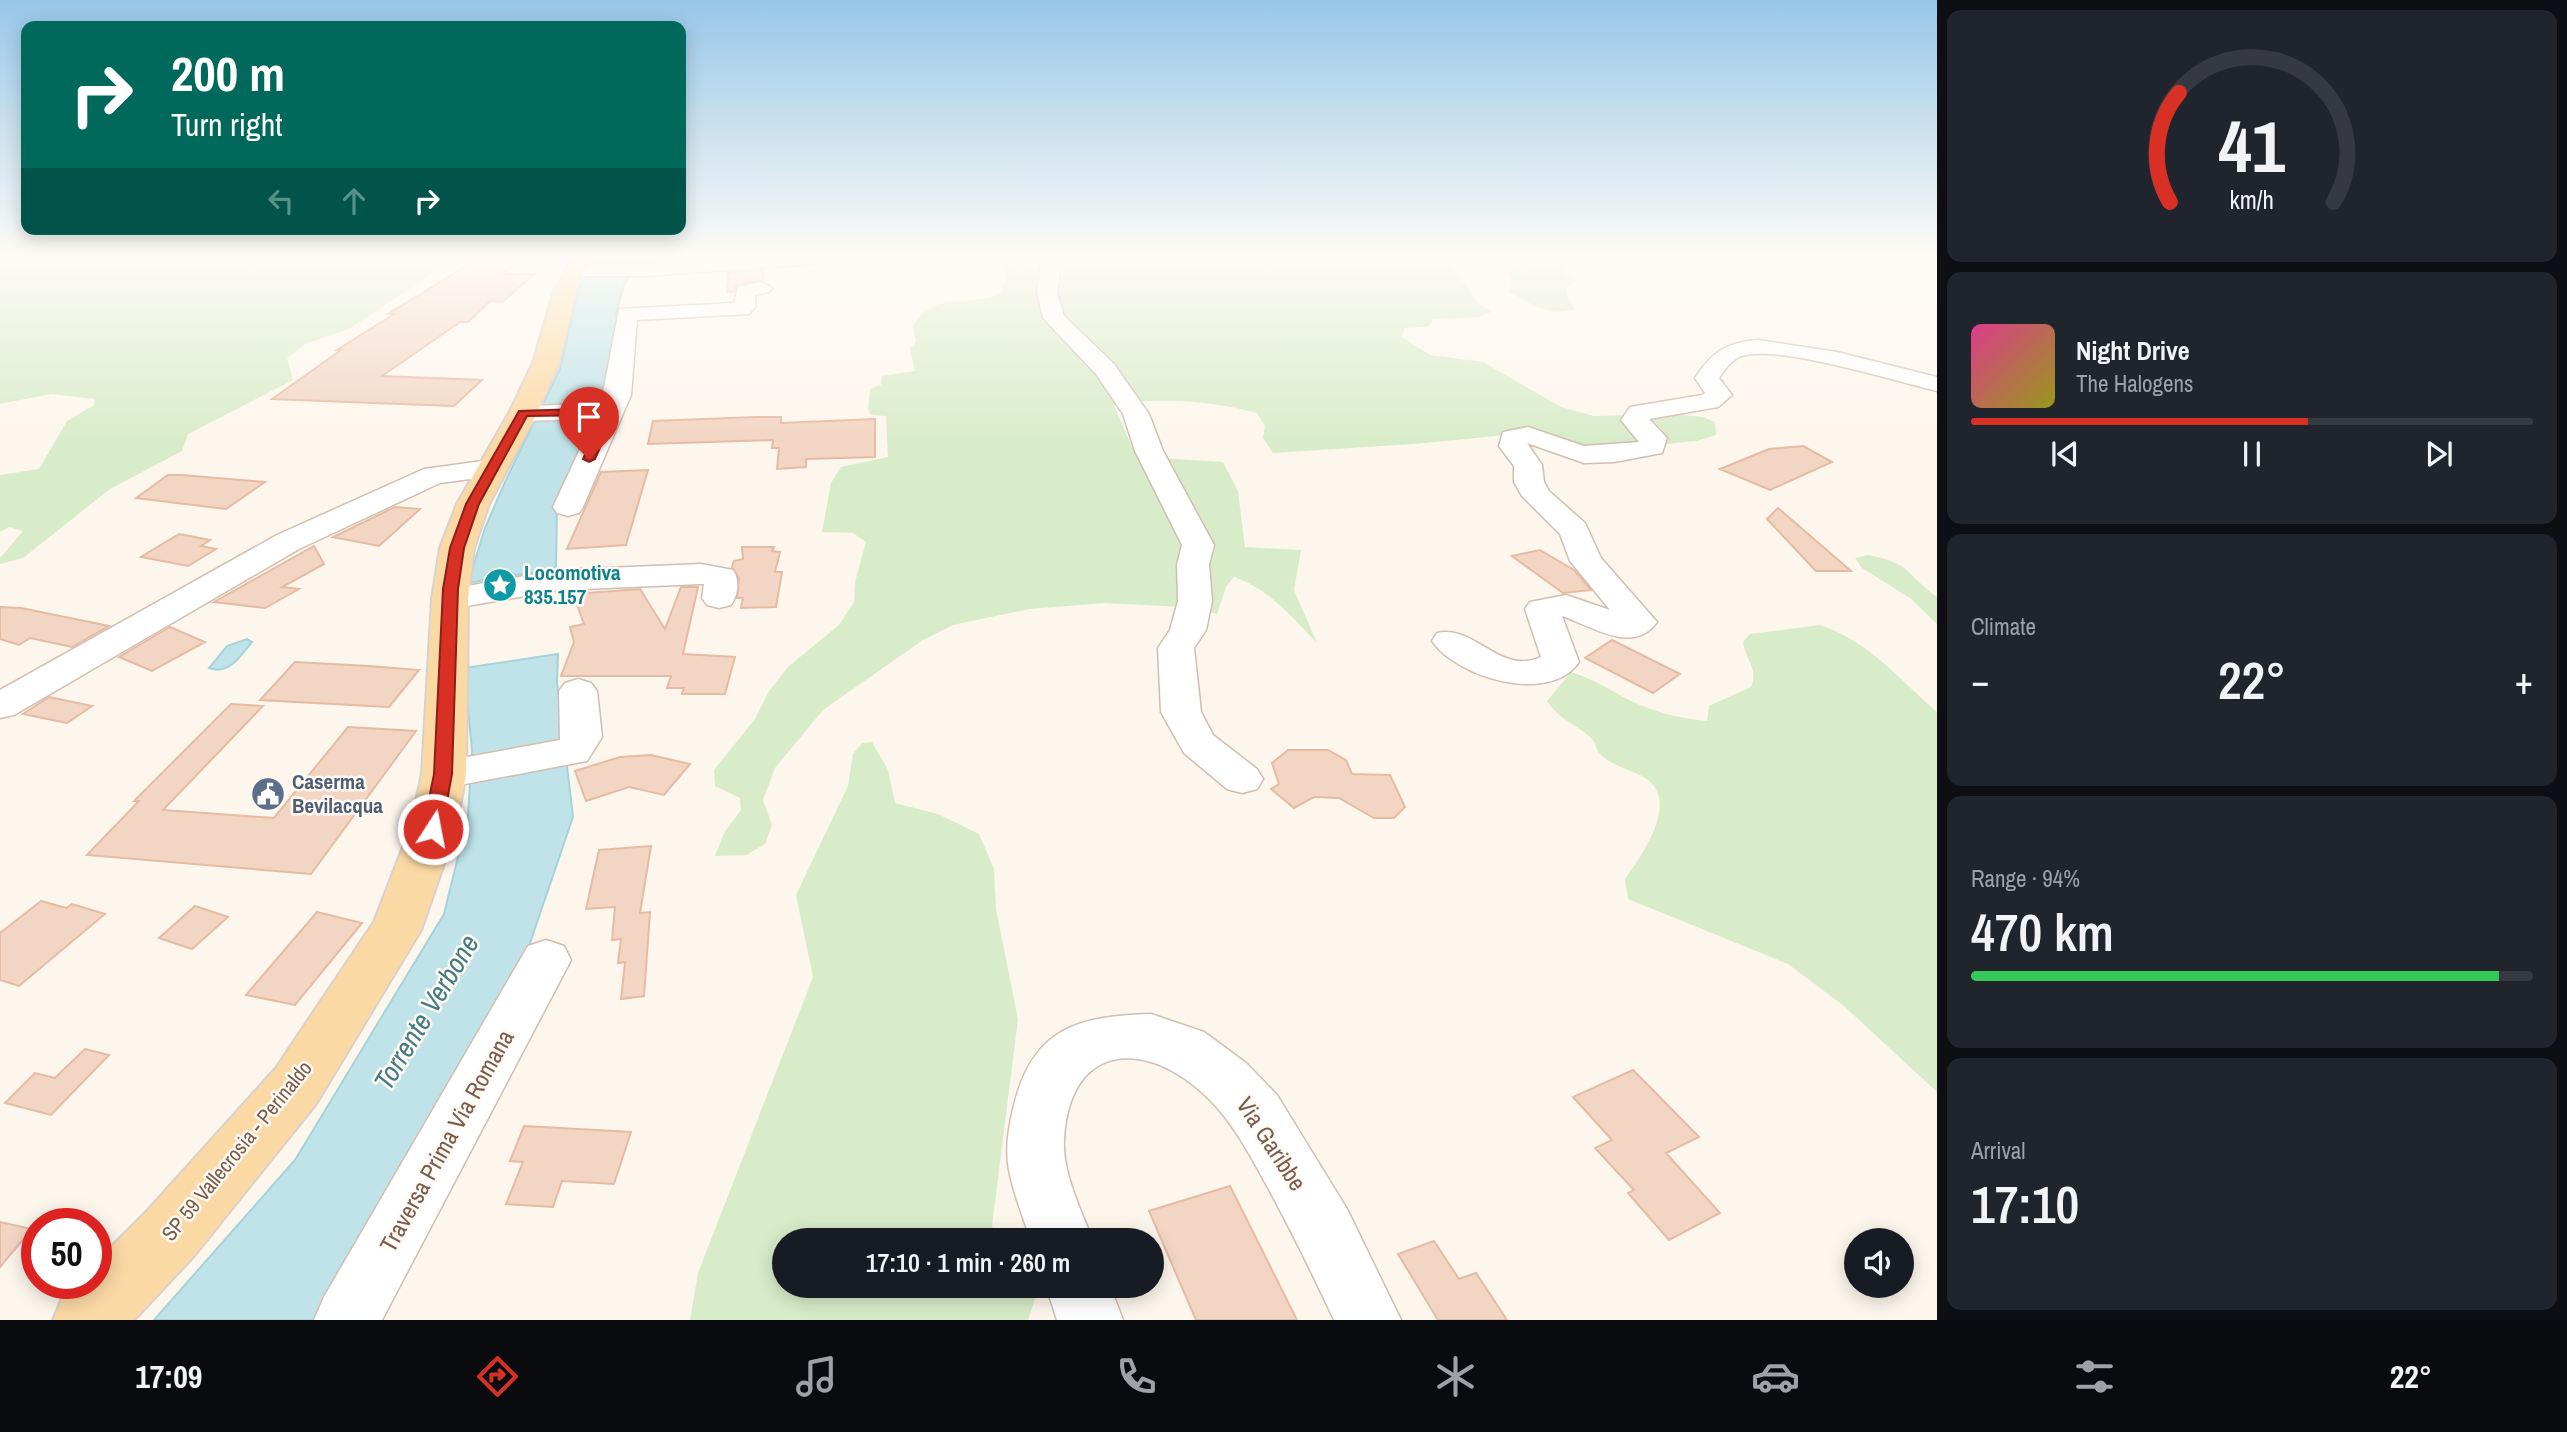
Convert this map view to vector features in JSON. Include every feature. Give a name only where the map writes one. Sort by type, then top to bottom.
[{"type":"main road","name":"SP 59 Vallecrosia - Perinaldo","points":[[87,1320],[170,1234],[296,1086],[396,930],[454,773],[450,599],[457,548],[472,504],[490,469],[528,413],[546,363],[558,319]]},
{"type":"street","points":[[568,508],[622,377],[627,319]]},
{"type":"street","points":[[1055,319],[1105,369],[1136,414],[1149,451],[1198,545],[1193,565],[1195,601],[1188,630],[1176,648],[1181,712],[1198,744],[1242,779]]},
{"type":"street","points":[[1450,641],[1478,662],[1512,674],[1545,671],[1561,662],[1542,608],[1566,605],[1625,628],[1639,622],[1586,561],[1574,530],[1537,496],[1529,482],[1528,465],[1513,446],[1513,438],[1529,435],[1580,454],[1631,452],[1653,447],[1653,438],[1634,420],[1639,413],[1709,402],[1719,395],[1707,379],[1719,359],[1741,348],[1760,347],[1931,372]]},
{"type":"street","points":[[528,413],[606,411]]},
{"type":"street","points":[[0,706],[288,542],[396,490],[434,475],[490,469]]},
{"type":"street","points":[[450,599],[559,580],[701,574],[721,577],[719,598]]},
{"type":"street","points":[[0,675],[41,682]]},
{"type":"street","points":[[454,773],[573,751],[582,737],[579,691]]},
{"type":"street","name":"Traversa Prima Via Romana","points":[[347,1320],[546,960]]},
{"type":"street","name":"Via Garibbe","points":[[1057,1228],[1040,1178],[1035,1140],[1048,1079],[1071,1052],[1107,1038],[1151,1037],[1185,1049],[1227,1080],[1257,1113],[1325,1231],[1367,1320]]},
{"type":"street","points":[[1082,1298],[1090,1320]]},
{"type":"green space","points":[[0,319],[365,319],[349,329],[305,344],[287,358],[293,380],[188,434],[182,451],[110,489],[23,558],[0,564],[0,558],[23,531],[9,527],[0,532],[0,475],[39,469],[67,421],[94,405],[95,399],[51,394],[0,404]]},
{"type":"green space","points":[[919,319],[1442,319],[1433,319],[1428,327],[1404,328],[1402,337],[1430,355],[1483,362],[1561,407],[1594,416],[1672,414],[1703,417],[1715,422],[1716,435],[1696,441],[1595,451],[1520,429],[1497,436],[1273,453],[1263,438],[1265,426],[1257,413],[1186,402],[1150,401],[1114,405],[1133,450],[1158,458],[1223,462],[1238,491],[1245,547],[1301,550],[1294,590],[1317,643],[1269,596],[1234,577],[1226,587],[1217,614],[1184,607],[1105,603],[1029,609],[953,625],[923,640],[823,710],[775,768],[763,800],[772,825],[765,844],[746,855],[715,856],[724,833],[741,810],[740,798],[715,786],[714,770],[755,719],[769,691],[789,666],[839,625],[854,602],[855,582],[866,542],[853,533],[822,532],[831,483],[841,467],[888,457],[886,416],[871,415],[868,409],[870,389],[881,385],[882,376],[915,371],[910,348],[916,342],[913,326]]},
{"type":"green space","points":[[1868,555],[1901,566],[1937,597],[1937,624],[1910,598],[1862,568],[1855,558]]},
{"type":"green space","points":[[1820,625],[1838,632],[1869,651],[1937,712],[1937,1092],[1844,1006],[1788,964],[1628,899],[1625,879],[1641,856],[1655,827],[1659,798],[1654,786],[1642,776],[1603,757],[1592,739],[1557,713],[1547,701],[1571,672],[1649,708],[1678,717],[1707,721],[1709,706],[1751,687],[1753,669],[1743,642],[1750,634]]},
{"type":"green space","points":[[872,742],[888,770],[895,803],[938,814],[979,834],[994,869],[996,909],[1018,1019],[993,1228],[772,1228],[772,1298],[1035,1298],[1028,1320],[690,1320],[698,1273],[813,977],[796,895],[848,786],[853,754],[862,743]]},
{"type":"water","points":[[572,319],[618,319],[615,366],[557,505],[556,568],[468,583],[485,528],[560,369]]},
{"type":"water","points":[[247,639],[252,642],[234,663],[223,669],[209,668],[227,646]]},
{"type":"water","name":"Torrente Verbone","points":[[558,654],[557,682],[573,817],[517,981],[319,1320],[154,1320],[295,1160],[444,914],[468,816],[472,750],[464,668]]},
{"type":"building","points":[[387,319],[472,319],[468,322],[460,322],[382,376],[482,380],[454,406],[272,399],[341,350],[337,350]]},
{"type":"building","points":[[781,417],[781,423],[875,419],[875,457],[806,459],[806,467],[777,469],[779,448],[772,448],[773,440],[648,444],[653,421]]},
{"type":"building","points":[[1803,446],[1832,462],[1770,490],[1720,469],[1769,449]]},
{"type":"building","points":[[648,470],[626,545],[567,549],[601,472]]},
{"type":"building","points":[[168,475],[265,482],[226,509],[136,498]]},
{"type":"building","points":[[395,507],[420,509],[379,546],[333,537]]},
{"type":"building","points":[[1778,508],[1851,571],[1816,571],[1767,519]]},
{"type":"building","points":[[179,534],[210,540],[201,546],[216,549],[188,566],[141,557]]},
{"type":"building","points":[[314,546],[324,564],[282,587],[299,589],[265,608],[214,602]]},
{"type":"building","points":[[742,547],[774,547],[772,551],[780,552],[775,572],[782,572],[776,607],[741,608],[743,598],[737,598],[739,578],[732,567],[734,561],[743,559]]},
{"type":"building","points":[[1540,550],[1574,570],[1591,590],[1563,593],[1512,556]]},
{"type":"building","points":[[681,587],[698,587],[683,654],[735,657],[725,694],[682,694],[684,688],[667,688],[671,676],[561,676],[574,642],[570,627],[584,624],[573,594],[640,589],[665,629]]},
{"type":"building","points":[[0,607],[21,608],[109,626],[72,647],[30,638],[19,645],[0,639]]},
{"type":"building","points":[[170,627],[205,642],[152,671],[119,657]]},
{"type":"building","points":[[1612,640],[1680,674],[1653,693],[1585,658]]},
{"type":"building","points":[[295,662],[419,670],[389,707],[260,700]]},
{"type":"building","points":[[49,697],[92,706],[67,723],[23,714]]},
{"type":"building","points":[[231,704],[263,706],[163,810],[274,818],[348,727],[416,731],[311,874],[87,855],[139,801],[134,801]]},
{"type":"building","points":[[1288,750],[1328,750],[1346,760],[1352,774],[1390,775],[1405,807],[1394,818],[1374,818],[1339,798],[1314,797],[1294,808],[1271,789],[1279,784],[1272,763]]},
{"type":"building","points":[[651,755],[690,764],[664,795],[629,787],[586,801],[575,771],[620,757]]},
{"type":"building","points":[[651,846],[640,913],[650,912],[644,996],[621,999],[625,962],[618,963],[621,939],[612,940],[615,907],[586,909],[599,850]]},
{"type":"building","points":[[41,901],[66,908],[72,904],[105,914],[19,986],[0,980],[0,933]]},
{"type":"building","points":[[195,906],[228,917],[192,949],[159,938]]},
{"type":"building","points":[[317,912],[362,923],[295,1005],[246,995]]},
{"type":"building","points":[[85,1049],[109,1055],[51,1115],[5,1103],[35,1073],[55,1078]]},
{"type":"building","points":[[1633,1070],[1699,1137],[1666,1153],[1720,1213],[1669,1240],[1628,1193],[1634,1190],[1595,1148],[1612,1140],[1573,1097]]},
{"type":"building","points":[[524,1126],[631,1132],[614,1184],[562,1181],[553,1207],[506,1204],[523,1162],[510,1161]]},
{"type":"building","points":[[1230,1186],[1297,1320],[1196,1320],[1164,1246],[1164,1228],[1156,1228],[1149,1211]]},
{"type":"building","points":[[0,1222],[21,1227],[21,1242],[0,1267]]},
{"type":"building","points":[[1434,1241],[1459,1279],[1476,1273],[1507,1320],[1438,1320],[1398,1254]]},
{"type":"place","name":"Locomotiva 835.157","points":[[500,585]]},
{"type":"place","name":"Caserma Bevilacqua","points":[[268,794]]},
{"type":"route","points":[[433,829],[443,774],[450,589],[457,548],[472,504],[523,413],[610,411],[589,459]]}]
